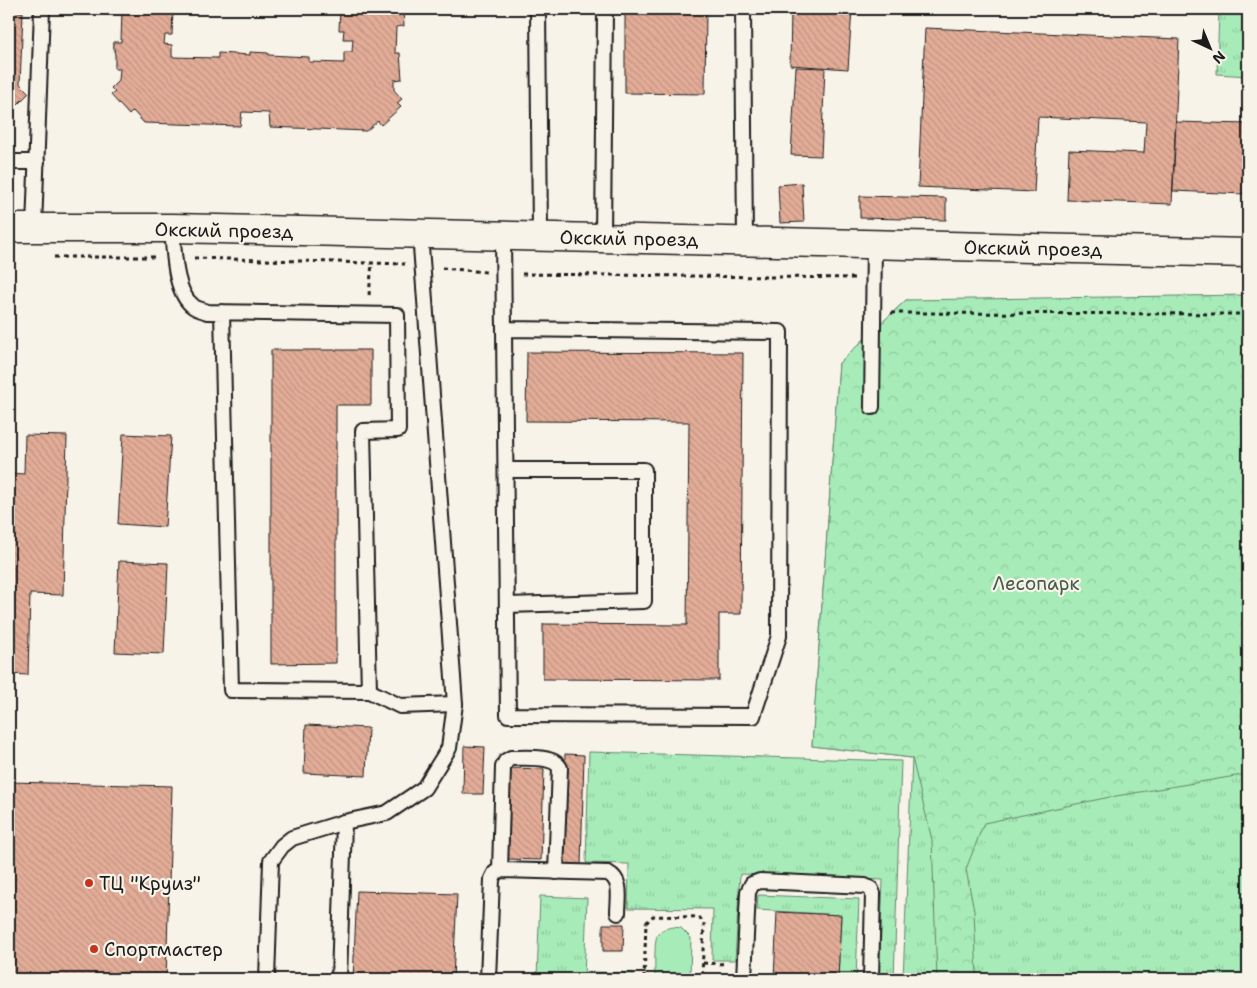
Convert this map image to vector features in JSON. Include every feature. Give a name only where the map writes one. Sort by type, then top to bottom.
[{"type":"street","name":"Окский проезд","points":[[22,228],[172,228],[420,233],[1248,253]]},
{"type":"lane","points":[[22,228],[37,162],[42,9]]},
{"type":"lane","points":[[538,9],[540,236]]},
{"type":"lane","points":[[603,238],[605,9]]},
{"type":"lane","points":[[743,9],[745,241]]},
{"type":"lane","points":[[9,162],[37,162]]},
{"type":"lane","points":[[172,228],[174,258],[181,292],[193,306],[207,312],[397,315],[398,430],[363,431],[369,691]]},
{"type":"lane","points":[[267,979],[271,861],[282,846],[292,838],[344,822],[386,813],[424,788],[449,748],[455,704],[420,233]]},
{"type":"lane","points":[[504,235],[504,330],[508,715],[753,716],[779,636],[780,332],[504,330]]},
{"type":"lane","points":[[872,407],[874,244]]},
{"type":"lane","points":[[222,312],[231,690],[369,691],[400,706],[455,704]]},
{"type":"lane","points":[[506,470],[644,470],[644,601],[507,604]]},
{"type":"lane","points":[[500,870],[503,766],[506,760],[511,758],[551,759],[560,768],[556,872]]},
{"type":"lane","points":[[339,979],[344,822]]},
{"type":"lane","points":[[488,979],[492,879],[495,873],[500,870],[608,873],[615,877],[618,884],[618,913]]},
{"type":"lane","points":[[744,979],[748,892],[752,884],[760,881],[865,886],[871,889],[873,894],[871,979]]},
{"type":"path","points":[[48,257],[405,264]]},
{"type":"path","points":[[367,316],[372,263]]},
{"type":"path","points":[[440,268],[504,273],[874,278]]},
{"type":"path","points":[[873,313],[1248,314]]},
{"type":"path","points":[[644,979],[646,923],[653,916],[699,917],[703,920],[702,979]]},
{"type":"green space","points":[[1219,9],[1248,9],[1248,76],[1217,74]]},
{"type":"green space","name":"Лесопарк","points":[[1248,295],[1248,774],[1110,797],[984,823],[966,869],[974,911],[977,979],[937,979],[932,840],[912,758],[812,746],[839,363],[906,300]]},
{"type":"green space","name":"Лесопарк","points":[[906,300],[1248,336],[1248,979],[903,979],[912,758],[812,746],[839,363]]},
{"type":"green space","points":[[589,752],[901,761],[894,979],[879,979],[883,880],[740,874],[735,960],[712,960],[713,909],[628,908],[629,864],[586,863]]},
{"type":"green space","points":[[758,895],[859,899],[856,979],[838,979],[841,915],[757,910]]},
{"type":"green space","points":[[540,896],[587,898],[584,979],[537,979]]},
{"type":"green space","points":[[674,927],[681,928],[691,938],[690,979],[655,979],[657,936],[662,930]]},
{"type":"green space","points":[[588,972],[633,973],[633,979],[588,979]]},
{"type":"building","points":[[122,9],[173,9],[172,35],[165,35],[164,44],[172,45],[172,57],[218,58],[218,53],[250,55],[250,52],[309,57],[309,62],[344,63],[344,52],[352,52],[353,39],[343,39],[344,30],[339,30],[340,9],[403,9],[404,26],[396,27],[395,53],[400,53],[402,79],[394,80],[394,90],[402,99],[397,103],[401,107],[381,125],[378,121],[366,131],[270,127],[269,113],[242,112],[240,126],[144,123],[133,111],[129,115],[111,95],[115,92],[111,88],[119,80],[120,69],[115,69],[113,42],[121,42]]},
{"type":"building","points":[[625,9],[706,9],[705,94],[625,93]]},
{"type":"building","points":[[791,9],[852,9],[848,69],[790,65]]},
{"type":"building","points":[[9,11],[23,12],[20,84],[29,93],[9,113]]},
{"type":"building","points":[[925,28],[1179,39],[1172,204],[1067,200],[1069,150],[1144,153],[1146,122],[1038,117],[1034,192],[918,187]]},
{"type":"building","points":[[796,67],[825,68],[821,156],[791,155]]},
{"type":"building","points":[[1176,122],[1247,124],[1244,194],[1173,191]]},
{"type":"building","points":[[802,183],[804,222],[780,223],[778,185]]},
{"type":"building","points":[[860,196],[946,198],[946,220],[860,218]]},
{"type":"building","points":[[271,350],[371,350],[371,405],[336,405],[336,663],[271,664]]},
{"type":"building","points":[[527,352],[743,353],[741,614],[719,614],[719,680],[543,679],[543,624],[687,625],[689,422],[526,421]]},
{"type":"building","points":[[123,434],[171,436],[165,527],[118,524]]},
{"type":"building","points":[[25,435],[67,436],[63,595],[30,594],[28,675],[9,674],[9,473],[24,474]]},
{"type":"building","points":[[119,561],[168,563],[164,654],[115,652]]},
{"type":"building","points":[[306,725],[368,728],[366,776],[304,773]]},
{"type":"building","points":[[464,746],[485,747],[483,794],[463,794]]},
{"type":"building","points":[[565,754],[584,755],[581,865],[562,864]]},
{"type":"building","points":[[509,768],[544,769],[541,860],[506,859]]},
{"type":"building","name":"ТЦ \"Круиз\"","points":[[9,782],[172,786],[166,979],[9,979]]},
{"type":"building","points":[[357,891],[457,894],[453,979],[353,979]]},
{"type":"building","points":[[777,912],[841,915],[838,979],[774,979]]},
{"type":"building","points":[[603,924],[624,924],[623,951],[603,951]]},
{"type":"place","name":"ТЦ \"Круиз\"","points":[[89,883]]},
{"type":"place","name":"Спортмастер","points":[[94,949]]}]
